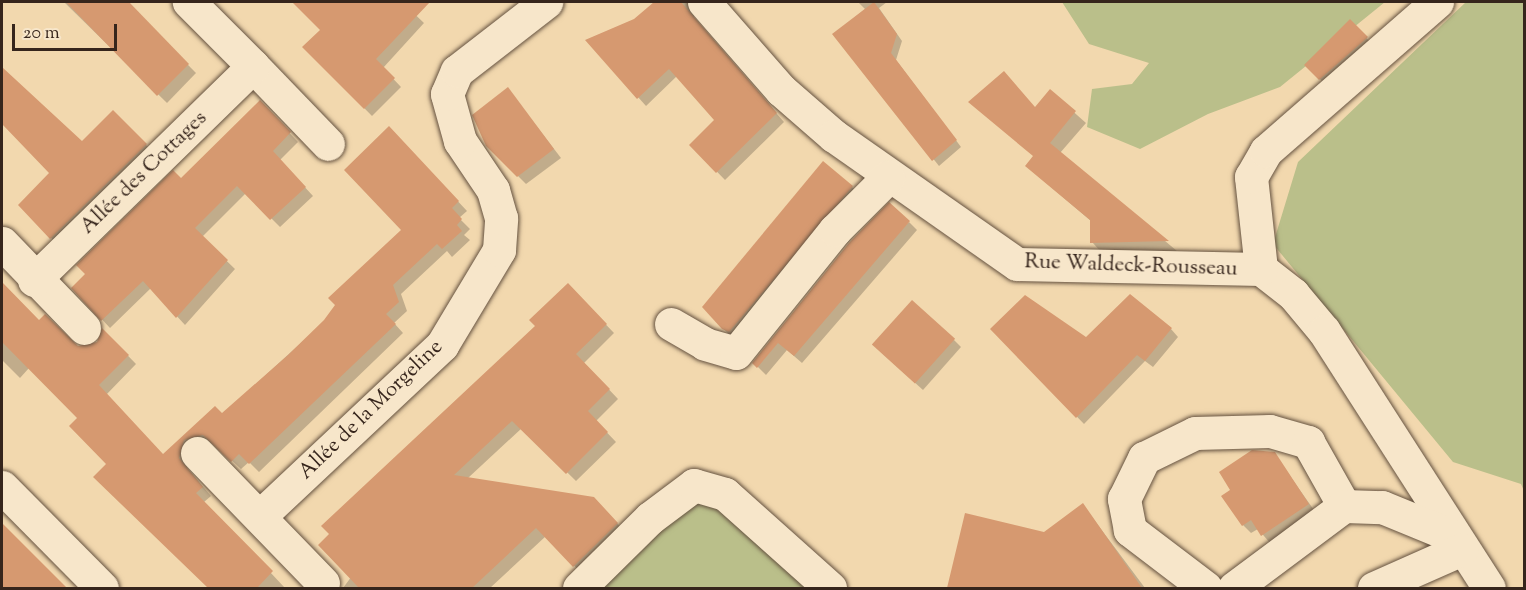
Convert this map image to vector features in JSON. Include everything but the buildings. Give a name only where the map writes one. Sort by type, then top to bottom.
[{"type":"street","points":[[189,2],[328,144]]},
{"type":"street","name":"Allée de la Morgeline","points":[[261,516],[442,345],[499,250],[501,218],[494,190],[460,141],[447,94],[457,71],[546,2]]},
{"type":"street","name":"Rue Waldeck-Rousseau","points":[[704,2],[781,90],[888,177],[1017,264],[1261,269],[1293,294],[1324,331],[1489,588]]},
{"type":"street","points":[[1261,269],[1251,177],[1266,151],[1437,2]]},
{"type":"street","name":"Allée des Cottages","points":[[34,280],[253,66]]},
{"type":"street","points":[[670,324],[705,344],[735,352],[835,230],[888,177]]},
{"type":"street","points":[[2,243],[34,280],[84,328]]},
{"type":"street","points":[[1206,588],[1130,530],[1124,499],[1144,458],[1195,433],[1270,430],[1308,442],[1344,506]]},
{"type":"street","points":[[197,453],[261,516],[323,583]]},
{"type":"street","points":[[579,588],[650,518],[694,485],[725,494],[830,588]]},
{"type":"street","points":[[2,487],[102,588]]},
{"type":"street","points":[[1234,588],[1344,506],[1382,507],[1459,543]]},
{"type":"street","points":[[1374,588],[1459,543]]},
{"type":"street","points":[[1416,588],[1459,543]]},
{"type":"street","points":[[1434,588],[1459,543]]},
{"type":"green space","points":[[1062,2],[1385,2],[1280,87],[1208,114],[1140,149],[1087,127],[1092,89],[1132,84],[1149,63],[1089,44]]},
{"type":"green space","points":[[1466,2],[1524,2],[1524,491],[1521,484],[1453,462],[1273,244],[1298,162]]},
{"type":"green space","points":[[686,501],[711,503],[811,588],[589,588]]}]
